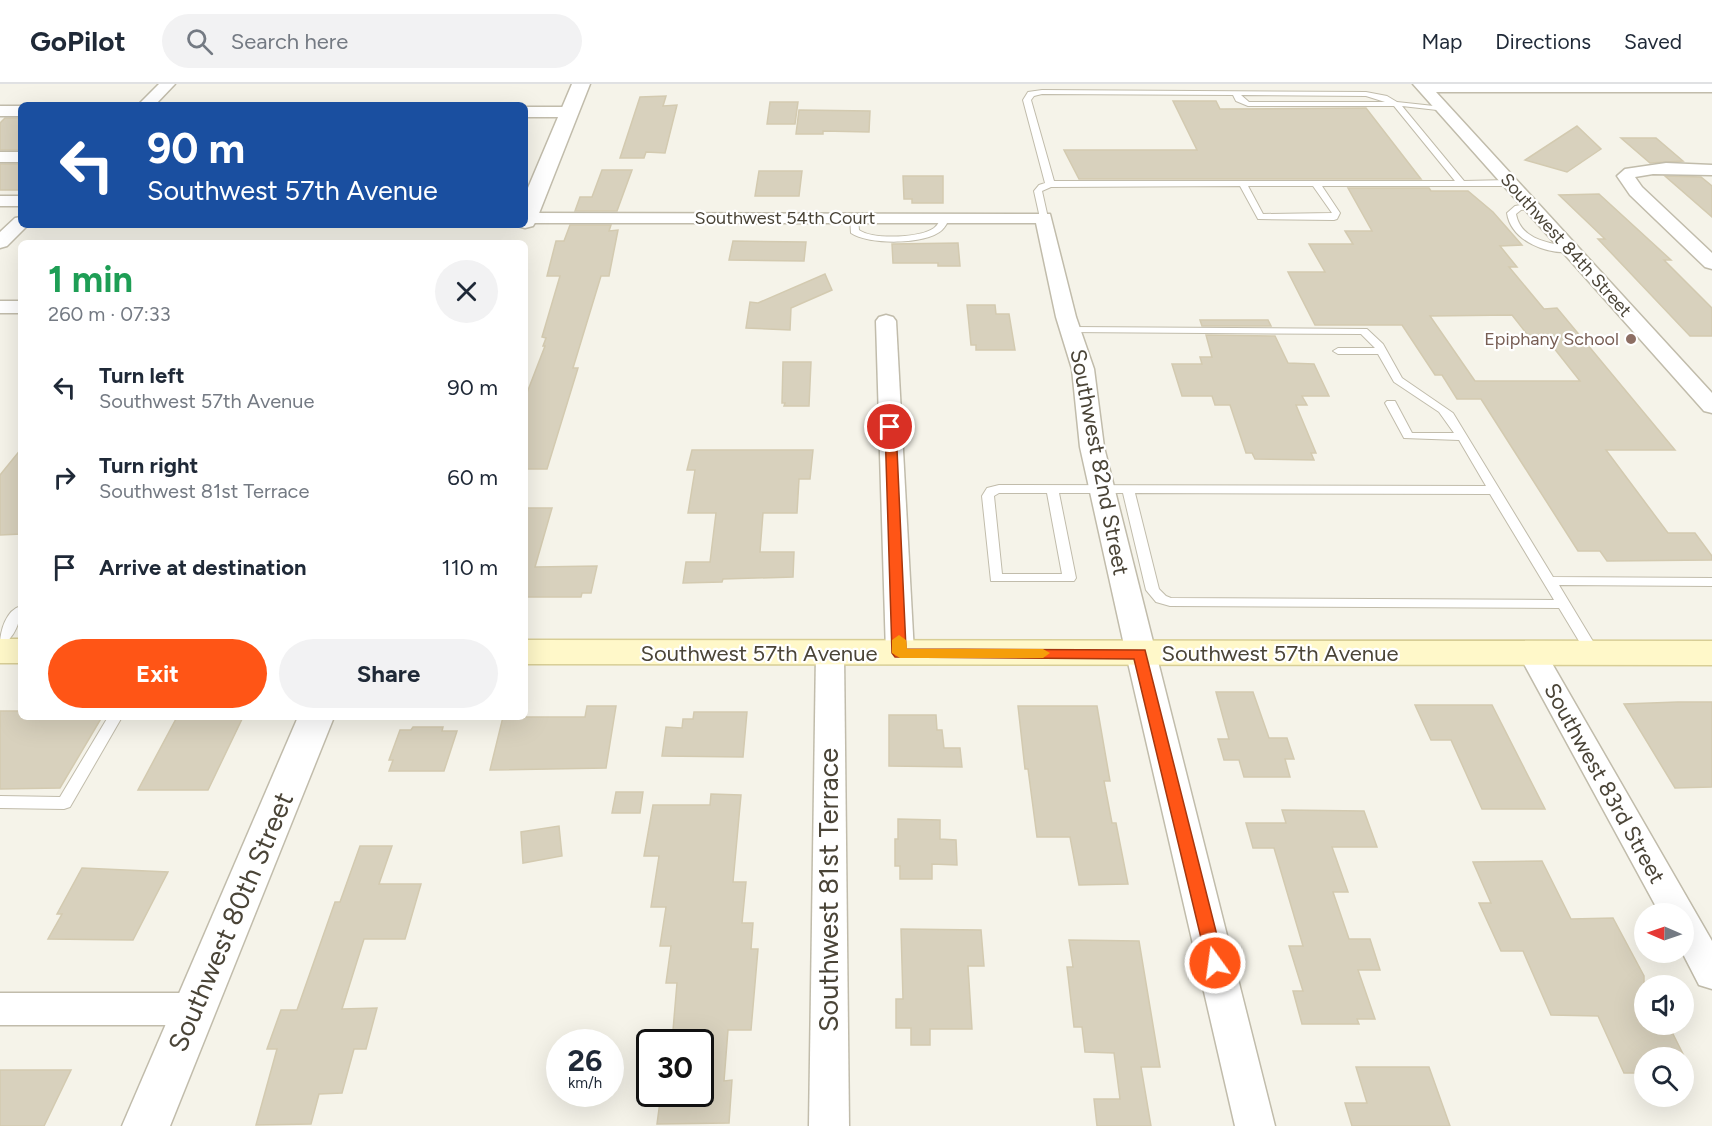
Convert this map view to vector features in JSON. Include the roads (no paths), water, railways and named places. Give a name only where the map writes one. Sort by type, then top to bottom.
[{"type":"main road","points":[[0,651],[18,651]]},
{"type":"main road","name":"Southwest 57th Avenue","points":[[528,652],[1712,653]]},
{"type":"street","points":[[149,102],[168,84]]},
{"type":"street","points":[[528,211],[581,84]]},
{"type":"street","points":[[1422,86],[1712,88]]},
{"type":"street","name":"Southwest 84th Street","points":[[1422,86],[1712,406]]},
{"type":"street","points":[[0,111],[18,111]]},
{"type":"street","points":[[528,112],[568,116]]},
{"type":"street","points":[[528,120],[568,116]]},
{"type":"street","points":[[0,120],[18,120]]},
{"type":"street","points":[[0,157],[18,157]]},
{"type":"street","points":[[1712,170],[1642,170],[1630,172],[1625,176],[1636,191],[1712,263]]},
{"type":"street","points":[[0,201],[18,201]]},
{"type":"street","name":"Southwest 54th Court","points":[[528,213],[854,218],[1044,218]]},
{"type":"street","name":"Southwest 82nd Street","points":[[1044,218],[1066,317],[1083,369],[1090,436],[1140,654],[1255,1126]]},
{"type":"street","points":[[0,242],[18,225]]},
{"type":"street","points":[[0,307],[18,307]]},
{"type":"street","points":[[886,321],[900,653]]},
{"type":"street","name":"Southwest 81st Terrace","points":[[828,1126],[830,653]]},
{"type":"street","name":"Southwest 83rd Street","points":[[1532,653],[1672,903]]},
{"type":"street","name":"Southwest 80th Street","points":[[146,1126],[315,720]]},
{"type":"street","points":[[1694,942],[1712,974]]},
{"type":"street","points":[[0,1009],[195,1009]]},
{"type":"lane","points":[[1050,184],[1027,100],[1031,94],[1050,92],[1355,92],[1384,98],[1396,104],[1462,183]]},
{"type":"lane","points":[[1236,93],[1239,99],[1248,104],[1396,104],[1443,109]]},
{"type":"lane","points":[[1044,218],[1038,191],[1050,184],[1510,183]]},
{"type":"lane","points":[[1243,184],[1261,216],[1334,217],[1336,213],[1316,184]]},
{"type":"lane","points":[[1531,206],[1518,208],[1511,213],[1511,221],[1517,229],[1536,242],[1570,250]]},
{"type":"lane","points":[[1072,330],[1363,331],[1372,335],[1400,382],[1442,407],[1593,653]]},
{"type":"lane","points":[[1338,351],[1382,351]]},
{"type":"lane","points":[[1391,403],[1407,436],[1462,437]]},
{"type":"lane","points":[[1052,489],[1069,578],[996,578],[989,493],[999,489],[1052,489],[1128,489],[1495,490]]},
{"type":"lane","points":[[1128,489],[1153,590],[1161,599],[1170,602],[1564,604]]},
{"type":"lane","points":[[1550,581],[1712,582]]},
{"type":"lane","points":[[0,640],[18,614]]},
{"type":"lane","points":[[0,802],[64,803],[113,720]]},
{"type":"place","name":"Epiphany School","points":[[1631,339]]}]
